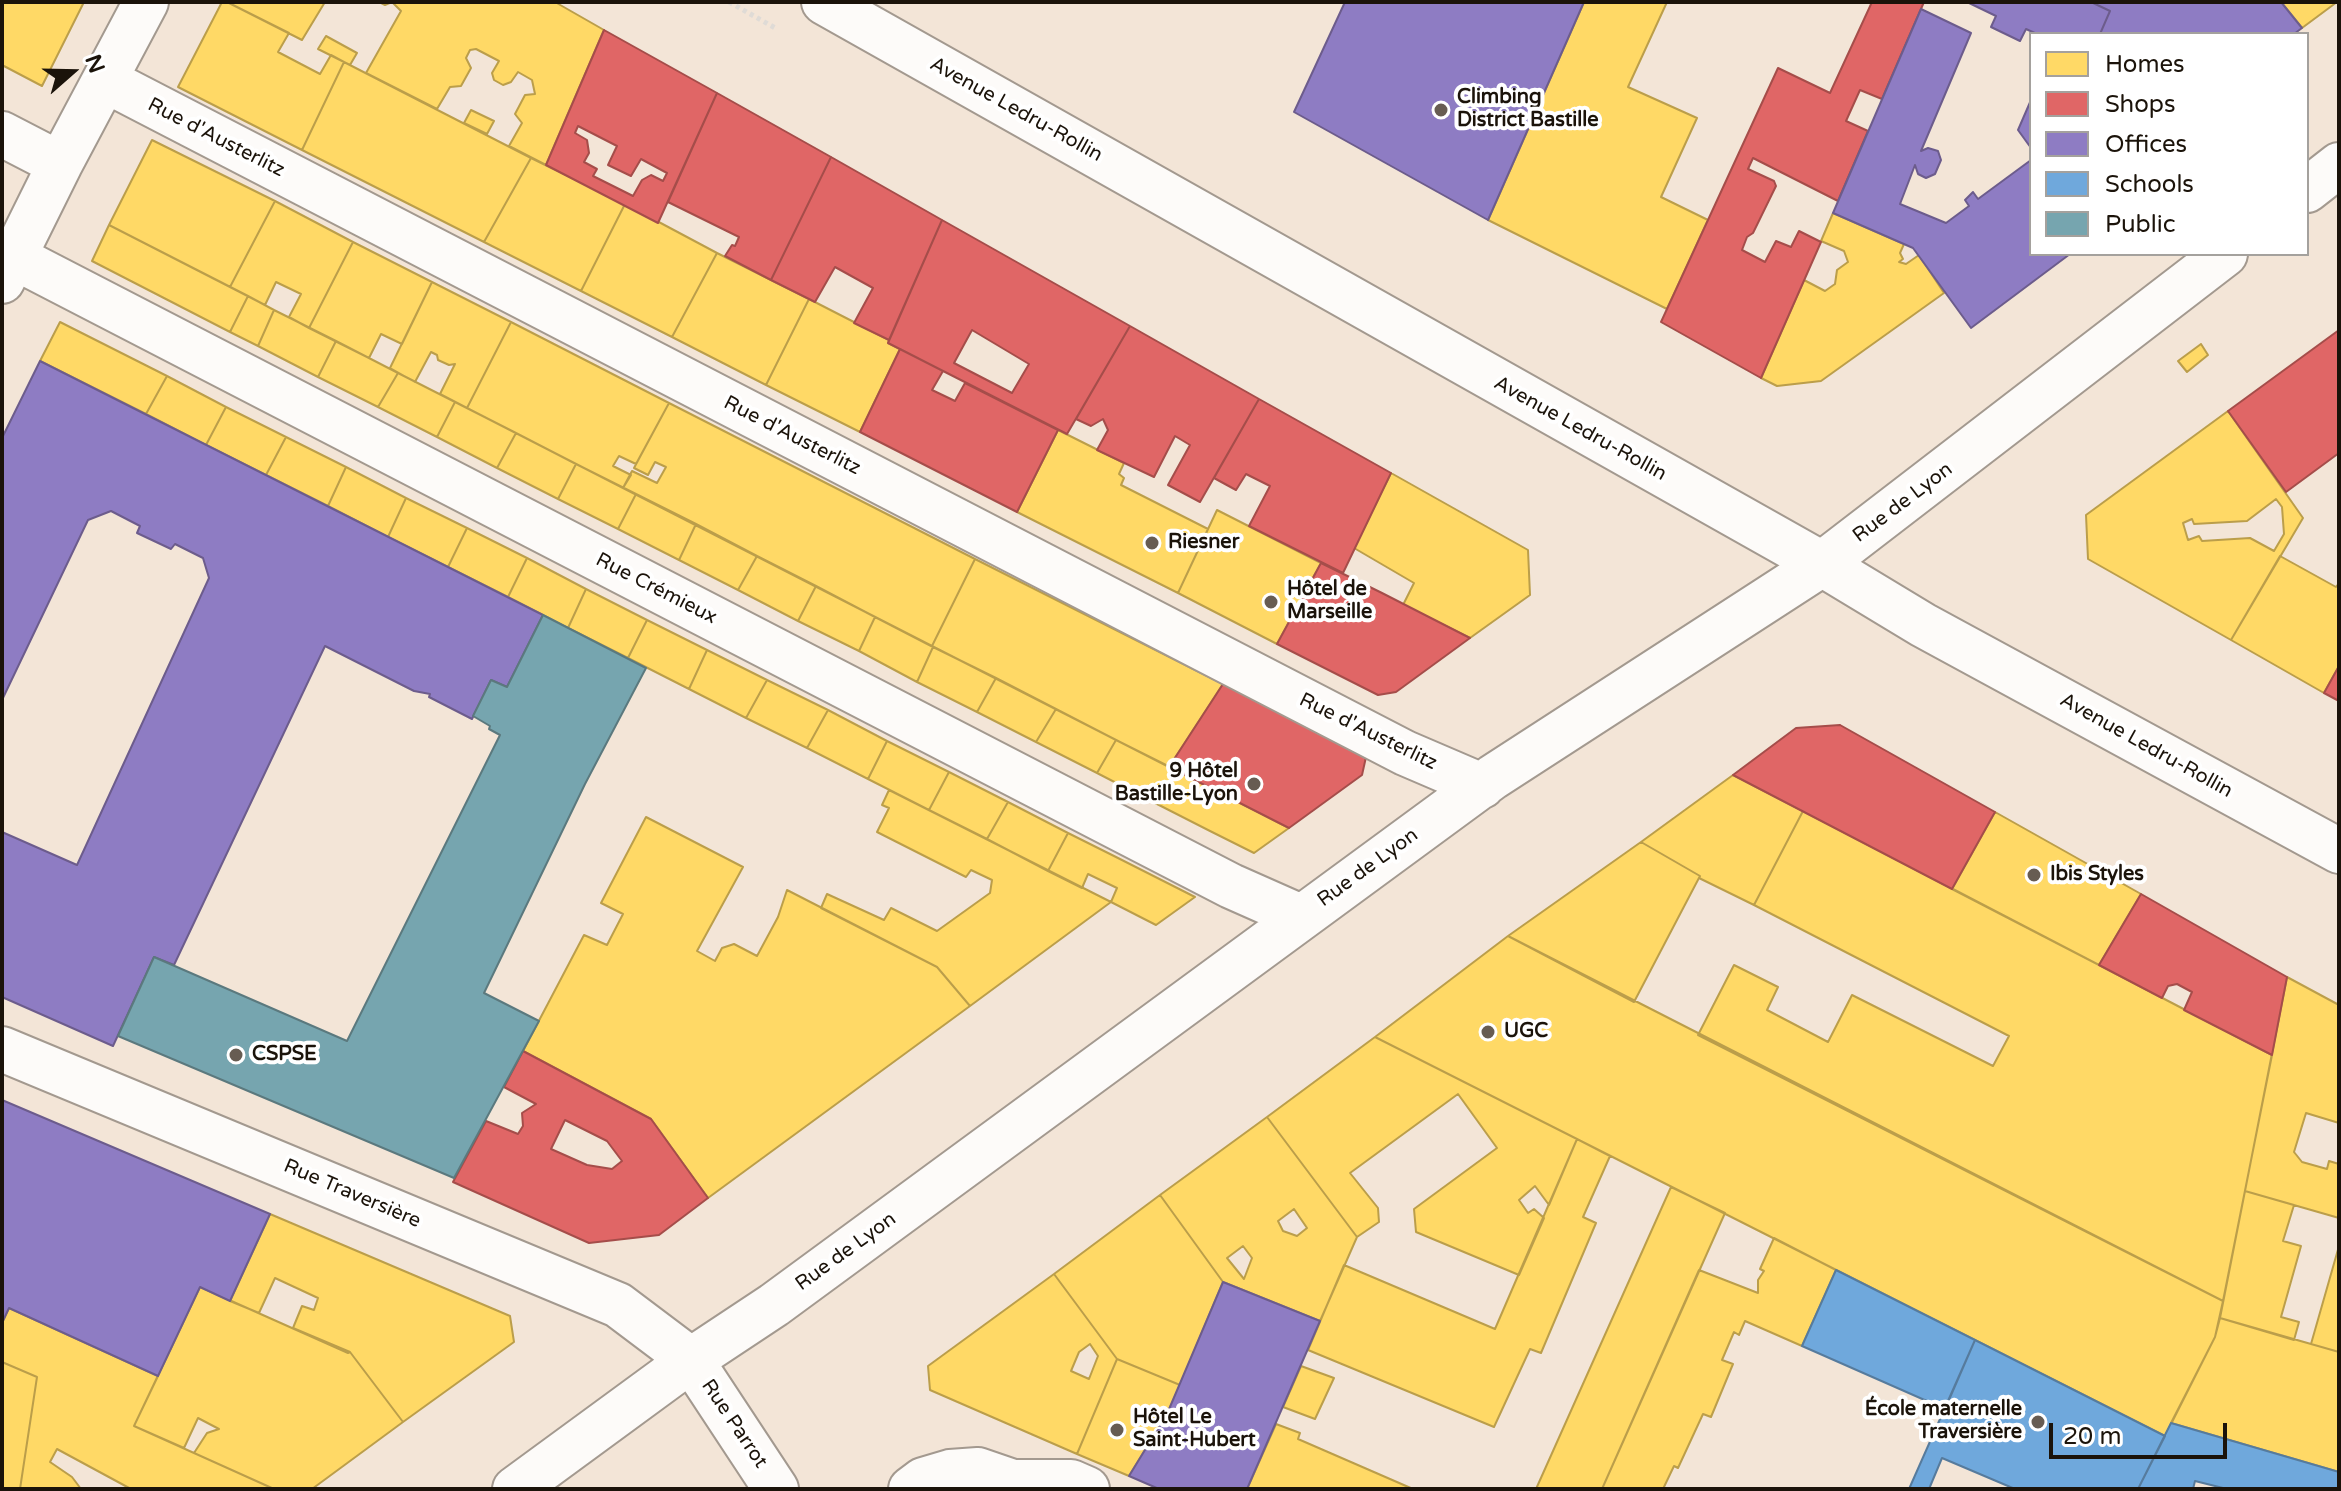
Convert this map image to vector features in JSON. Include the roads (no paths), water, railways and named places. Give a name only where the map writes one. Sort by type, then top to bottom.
[{"type":"street","points":[[8,269],[146,2]]},
{"type":"street","name":"Avenue Ledru-Rollin","points":[[824,2],[1822,564],[1923,625],[2339,851]]},
{"type":"street","name":"Rue d'Austerlitz","points":[[105,80],[1405,753],[1482,786]]},
{"type":"street","points":[[2,134],[60,164]]},
{"type":"street","points":[[2309,188],[2339,165]]},
{"type":"street","name":"Rue de Lyon","points":[[515,1489],[691,1360],[774,1305],[1482,786],[1822,564],[2222,256]]},
{"type":"street","name":"Rue Crémieux","points":[[8,269],[1231,886],[1301,917]]},
{"type":"street","name":"Rue Traversière","points":[[2,1049],[618,1305],[691,1360]]},
{"type":"street","name":"Rue Parrot","points":[[691,1360],[776,1489]]},
{"type":"street","points":[[930,1480],[978,1470],[1018,1486],[1071,1482],[1087,1489]]},
{"type":"place","name":"Climbing District Bastille","points":[[1441,110]]},
{"type":"place","name":"Riesner","points":[[1152,543]]},
{"type":"place","name":"Hôtel de Marseille","points":[[1271,602]]},
{"type":"place","name":"9 Hôtel Bastille-Lyon","points":[[1254,784]]},
{"type":"place","name":"Ibis Styles","points":[[2034,875]]},
{"type":"place","name":"UGC","points":[[1488,1032]]},
{"type":"place","name":"CSPSE","points":[[236,1055]]},
{"type":"place","name":"École maternelle Traversière","points":[[2038,1422]]},
{"type":"place","name":"Hôtel Le Saint-Hubert","points":[[1117,1430]]}]
